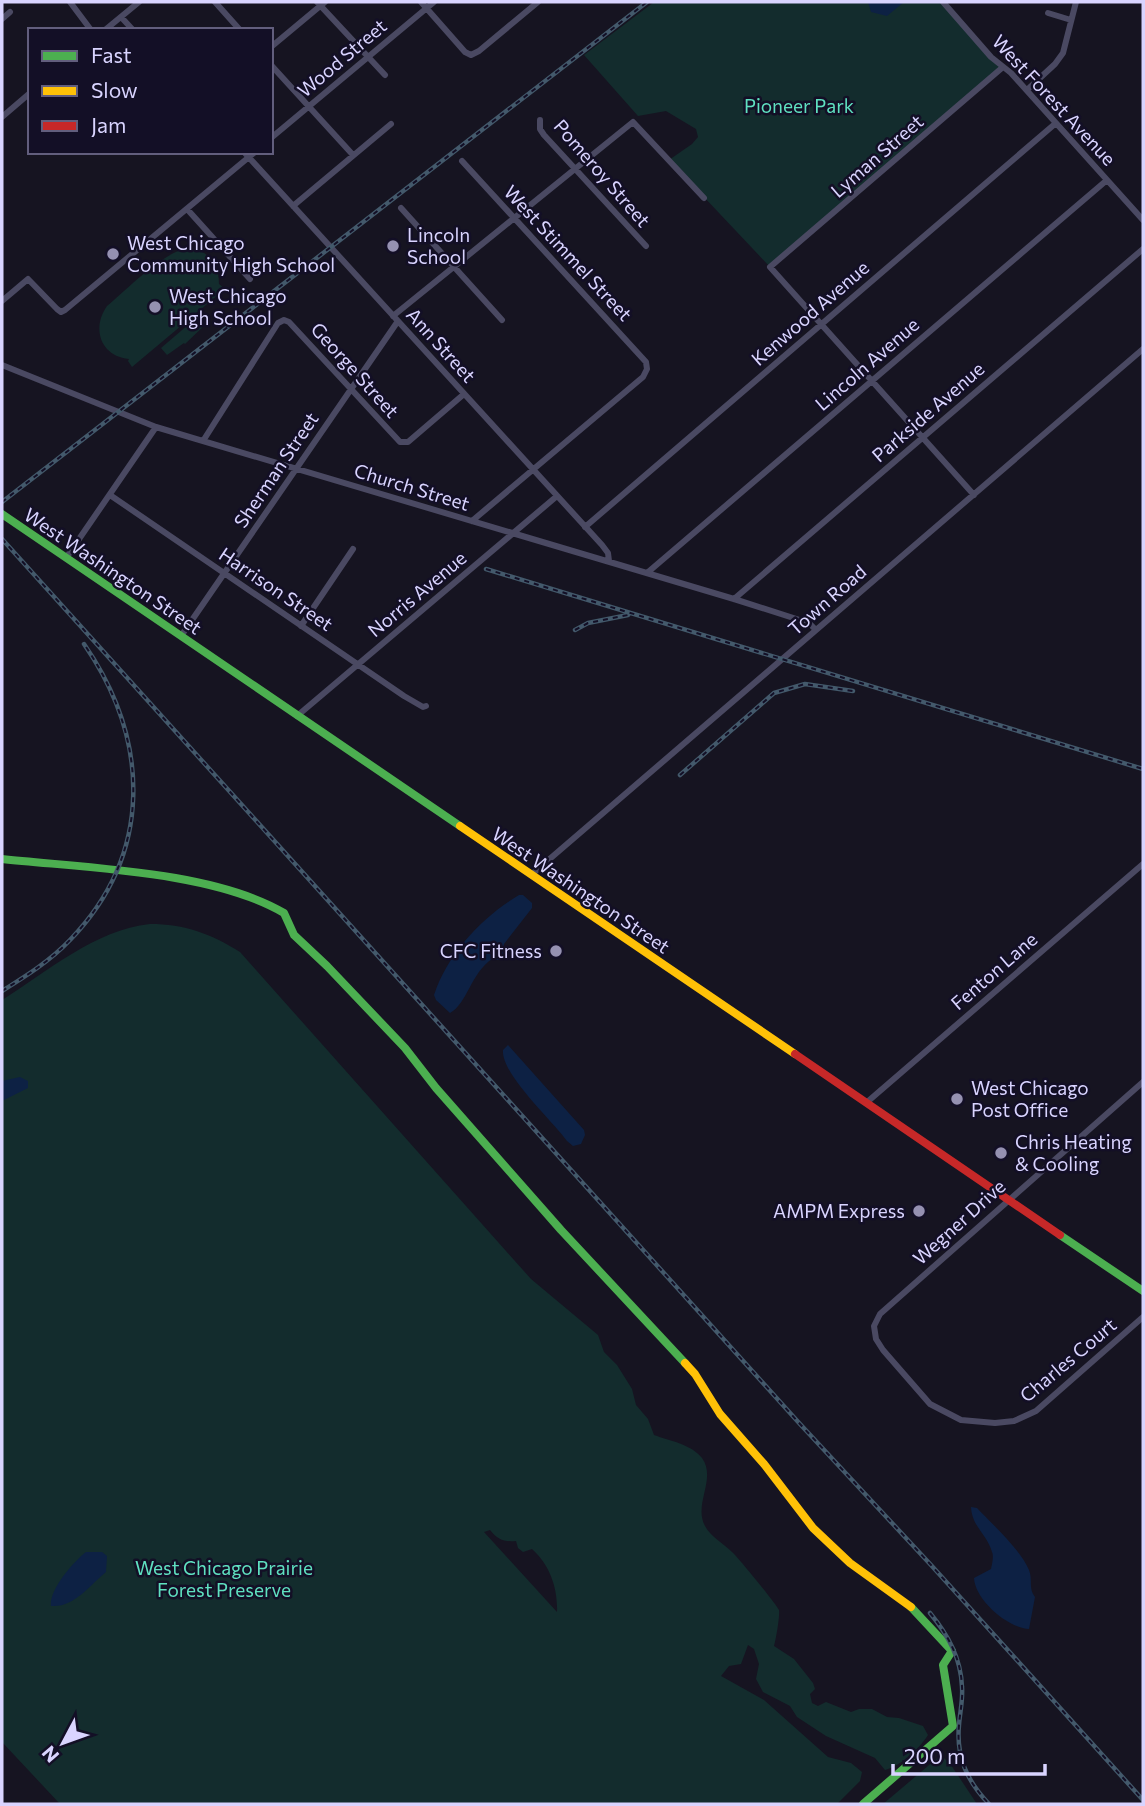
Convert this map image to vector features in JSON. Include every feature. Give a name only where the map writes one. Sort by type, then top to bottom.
[{"type":"street","points":[[70,2],[90,28]]},
{"type":"street","points":[[108,28],[139,2]]},
{"type":"street","points":[[215,2],[238,28]]},
{"type":"street","name":"Wood Street","points":[[273,136],[368,58],[423,5],[434,2]]},
{"type":"street","points":[[423,5],[471,55],[479,51],[528,5],[538,2]]},
{"type":"street","name":"West Forest Avenue","points":[[943,2],[969,34],[1027,90],[1143,220]]},
{"type":"street","points":[[1027,90],[1059,60],[1066,46],[1076,2]]},
{"type":"street","points":[[273,45],[321,3],[385,75]]},
{"type":"street","points":[[2,19],[10,12]]},
{"type":"street","points":[[1048,13],[1071,20]]},
{"type":"street","points":[[121,17],[131,28]]},
{"type":"street","points":[[273,67],[353,155]]},
{"type":"street","name":"Lyman Street","points":[[821,325],[770,267],[1003,67]]},
{"type":"street","points":[[3,115],[28,95]]},
{"type":"street","name":"Pomeroy Street","points":[[540,120],[540,129],[646,246]]},
{"type":"street","name":"Sherman Street","points":[[181,636],[350,389],[395,318],[454,266],[633,122],[704,198]]},
{"type":"street","name":"Kenwood Avenue","points":[[585,527],[1056,123]]},
{"type":"street","points":[[293,206],[391,124]]},
{"type":"street","points":[[2,301],[28,279],[57,309],[61,312],[65,310],[249,154]]},
{"type":"street","name":"Ann Street","points":[[249,154],[293,206],[585,527],[608,554],[609,561]]},
{"type":"street","name":"West Stimmel Street","points":[[462,161],[646,362],[648,369],[643,377],[533,469]]},
{"type":"street","name":"Lincoln Avenue","points":[[647,573],[1107,180]]},
{"type":"street","points":[[401,208],[502,320]]},
{"type":"street","points":[[187,209],[250,279]]},
{"type":"street","name":"Parkside Avenue","points":[[734,599],[1143,249]]},
{"type":"street","name":"George Street","points":[[203,441],[278,323],[284,320],[289,322],[402,443],[408,442],[464,394]]},
{"type":"street","points":[[821,325],[974,495]]},
{"type":"street","name":"Town Road","points":[[531,875],[1143,349]]},
{"type":"street","name":"Church Street","points":[[2,365],[156,428],[734,599],[808,623],[816,630]]},
{"type":"street","points":[[66,558],[156,428]]},
{"type":"street","points":[[472,521],[533,469]]},
{"type":"street","name":"Harrison Street","points":[[110,495],[404,696],[423,707],[426,706]]},
{"type":"street","name":"Norris Avenue","points":[[297,716],[557,496]]},
{"type":"street","name":"West Washington Street","points":[[2,514],[1143,1292]]},
{"type":"street","points":[[301,626],[353,549]]},
{"type":"street","points":[[2,859],[115,871],[193,883],[239,894],[284,913],[294,935],[405,1048],[436,1088],[561,1230],[695,1374],[720,1414],[764,1464],[813,1528],[850,1563],[909,1606],[952,1651],[943,1665],[954,1727],[863,1804]]},
{"type":"street","name":"Fenton Lane","points":[[866,1103],[1143,864]]},
{"type":"street","name":"Wegner Drive","points":[[930,1404],[876,1339],[874,1326],[880,1314],[1143,1082]]},
{"type":"street","name":"Charles Court","points":[[930,1404],[945,1413],[969,1421],[1014,1421],[1036,1411],[1143,1317]]},
{"type":"green space","name":"Pioneer Park","points":[[654,2],[943,2],[1003,67],[770,267],[669,160],[692,144],[698,137],[696,129],[666,111],[638,116],[584,55]]},
{"type":"green space","name":"West Chicago High School","points":[[191,248],[212,260],[219,284],[225,289],[132,367],[129,359],[119,357],[106,347],[100,332],[102,315],[107,306],[159,262],[181,250]]},
{"type":"green space","points":[[202,313],[208,320],[207,323],[185,344],[167,355],[161,348]]},
{"type":"green space","name":"West Chicago Prairie Forest Preserve","points":[[162,924],[186,928],[208,935],[240,952],[531,1279],[598,1335],[604,1352],[617,1365],[632,1389],[636,1405],[648,1419],[654,1435],[686,1446],[702,1458],[707,1474],[702,1509],[705,1526],[736,1556],[779,1610],[774,1646],[794,1659],[813,1683],[815,1689],[810,1694],[812,1703],[818,1706],[826,1702],[851,1712],[872,1709],[887,1717],[923,1726],[928,1735],[915,1751],[885,1770],[875,1758],[826,1736],[797,1717],[790,1706],[763,1692],[756,1679],[759,1664],[754,1649],[748,1645],[741,1664],[729,1666],[721,1676],[764,1700],[828,1757],[851,1763],[862,1772],[860,1781],[837,1804],[60,1804],[2,1742],[2,1000],[73,953],[110,934],[130,928]],"holes":[[[490,1530],[502,1540],[516,1541],[523,1552],[532,1549],[544,1562],[552,1578],[557,1612],[484,1532]]]},
{"type":"green space","points":[[941,1755],[951,1765],[977,1804],[883,1804]]},
{"type":"water","points":[[868,2],[904,2],[887,16],[871,12]]},
{"type":"water","points":[[519,895],[532,903],[532,908],[504,944],[503,957],[499,960],[492,959],[485,965],[461,1003],[450,1013],[434,995],[448,965],[480,925]]},
{"type":"water","points":[[508,1045],[584,1130],[581,1144],[573,1146],[567,1141],[518,1084],[505,1060],[503,1050]]},
{"type":"water","points":[[20,1077],[28,1081],[28,1088],[2,1101],[2,1081]]},
{"type":"water","points":[[971,1507],[977,1508],[1006,1538],[1029,1570],[1035,1597],[1029,1629],[1003,1618],[986,1604],[980,1595],[974,1578],[991,1569],[993,1556],[974,1520]]},
{"type":"water","points":[[86,1552],[102,1552],[107,1556],[106,1572],[74,1600],[51,1606],[51,1599],[58,1585]]},
{"type":"railway","points":[[2,502],[647,2]]},
{"type":"railway","points":[[2,539],[1143,1800]]},
{"type":"railway","points":[[486,569],[1143,769]]},
{"type":"railway","points":[[575,630],[588,623],[628,615]]},
{"type":"railway","points":[[2,991],[29,974],[70,940],[97,906],[117,871],[129,833],[133,795],[131,757],[121,719],[106,681],[84,644]]},
{"type":"railway","points":[[680,775],[774,693],[805,684],[853,691]]},
{"type":"railway","points":[[930,1613],[948,1638],[959,1666],[962,1692],[959,1737],[961,1758],[969,1777],[989,1804]]},
{"type":"traffic: fast","points":[[2,514],[460,826]]},
{"type":"traffic: fast","points":[[2,859],[109,869],[185,880],[222,888],[255,899],[284,913],[294,935],[405,1048],[436,1088],[561,1230],[685,1363]]},
{"type":"traffic: fast","points":[[1060,1235],[1143,1291]]},
{"type":"traffic: fast","points":[[863,1804],[953,1726],[943,1665],[952,1651],[911,1607]]},
{"type":"traffic: slow","points":[[460,826],[795,1054]]},
{"type":"traffic: slow","points":[[685,1363],[720,1414],[764,1464],[813,1528],[850,1563],[911,1607]]},
{"type":"traffic: jam","points":[[795,1054],[1060,1235]]},
{"type":"place","name":"Lincoln School","points":[[393,246]]},
{"type":"place","name":"West Chicago Community High School","points":[[113,254]]},
{"type":"place","name":"West Chicago High School","points":[[155,307]]},
{"type":"place","name":"CFC Fitness","points":[[556,951]]},
{"type":"place","name":"West Chicago Post Office","points":[[957,1099]]},
{"type":"place","name":"Chris Heating & Cooling","points":[[1001,1153]]},
{"type":"place","name":"AMPM Express","points":[[919,1211]]}]
